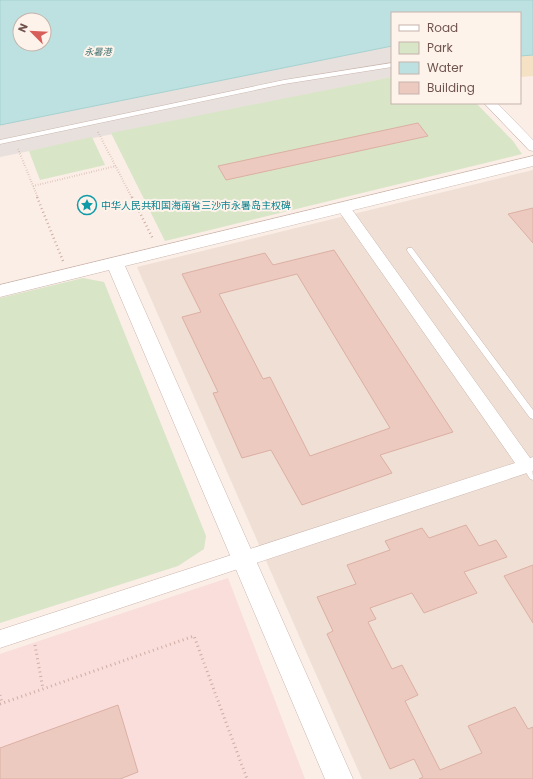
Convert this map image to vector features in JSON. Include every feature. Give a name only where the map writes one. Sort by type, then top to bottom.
[{"type":"street","points":[[491,104],[533,147]]},
{"type":"street","points":[[0,290],[533,160]]},
{"type":"street","points":[[0,639],[244,559],[531,469],[343,207]]},
{"type":"street","points":[[115,263],[339,779]]},
{"type":"lane","points":[[0,142],[284,82],[391,65]]},
{"type":"lane","points":[[410,250],[533,416]]},
{"type":"path","points":[[94,123],[160,252]]},
{"type":"path","points":[[14,139],[68,274]]},
{"type":"path","points":[[33,186],[116,166]]},
{"type":"path","points":[[33,628],[43,689]]},
{"type":"path","points":[[0,694],[1,704],[194,636],[247,779]]},
{"type":"shaded area","points":[[391,46],[391,77],[0,157],[0,125]]},
{"type":"shaded area","points":[[533,170],[533,779],[362,779],[137,267]]},
{"type":"shaded area","points":[[228,578],[305,779],[0,779],[0,654]]},
{"type":"green space","points":[[391,77],[391,104],[477,104],[513,141],[522,154],[165,241],[111,133]]},
{"type":"green space","points":[[92,137],[105,165],[40,180],[29,151]]},
{"type":"green space","points":[[83,278],[104,282],[206,536],[204,549],[178,566],[0,623],[0,298]]},
{"type":"sand","points":[[533,55],[533,76],[521,77],[521,56]]},
{"type":"water","name":"永暑港","points":[[0,0],[533,0],[533,55],[521,56],[521,12],[391,12],[391,46],[0,125]]},
{"type":"building","points":[[418,123],[428,136],[226,180],[218,166]]},
{"type":"building","points":[[533,208],[533,243],[508,214]]},
{"type":"building","points":[[334,250],[453,432],[380,455],[392,473],[302,505],[271,450],[242,458],[213,393],[218,392],[182,317],[201,312],[182,274],[265,253],[273,265]],"holes":[[[297,274],[390,428],[310,456],[270,377],[263,379],[219,294]]]},
{"type":"building","points":[[466,525],[479,546],[496,540],[507,557],[464,572],[477,593],[424,613],[412,593],[370,608],[376,619],[368,622],[392,669],[402,665],[418,695],[405,701],[440,770],[482,753],[468,726],[515,707],[528,729],[533,727],[533,779],[419,779],[423,777],[414,759],[390,769],[327,634],[333,631],[317,597],[356,584],[347,565],[390,550],[385,541],[422,528],[429,538]]},
{"type":"building","points":[[533,565],[533,623],[504,576]]},
{"type":"building","points":[[118,705],[138,772],[120,779],[0,779],[0,748]]},
{"type":"place","name":"中华人民共和国海南省三沙市永暑岛主权碑","points":[[87,205]]}]
